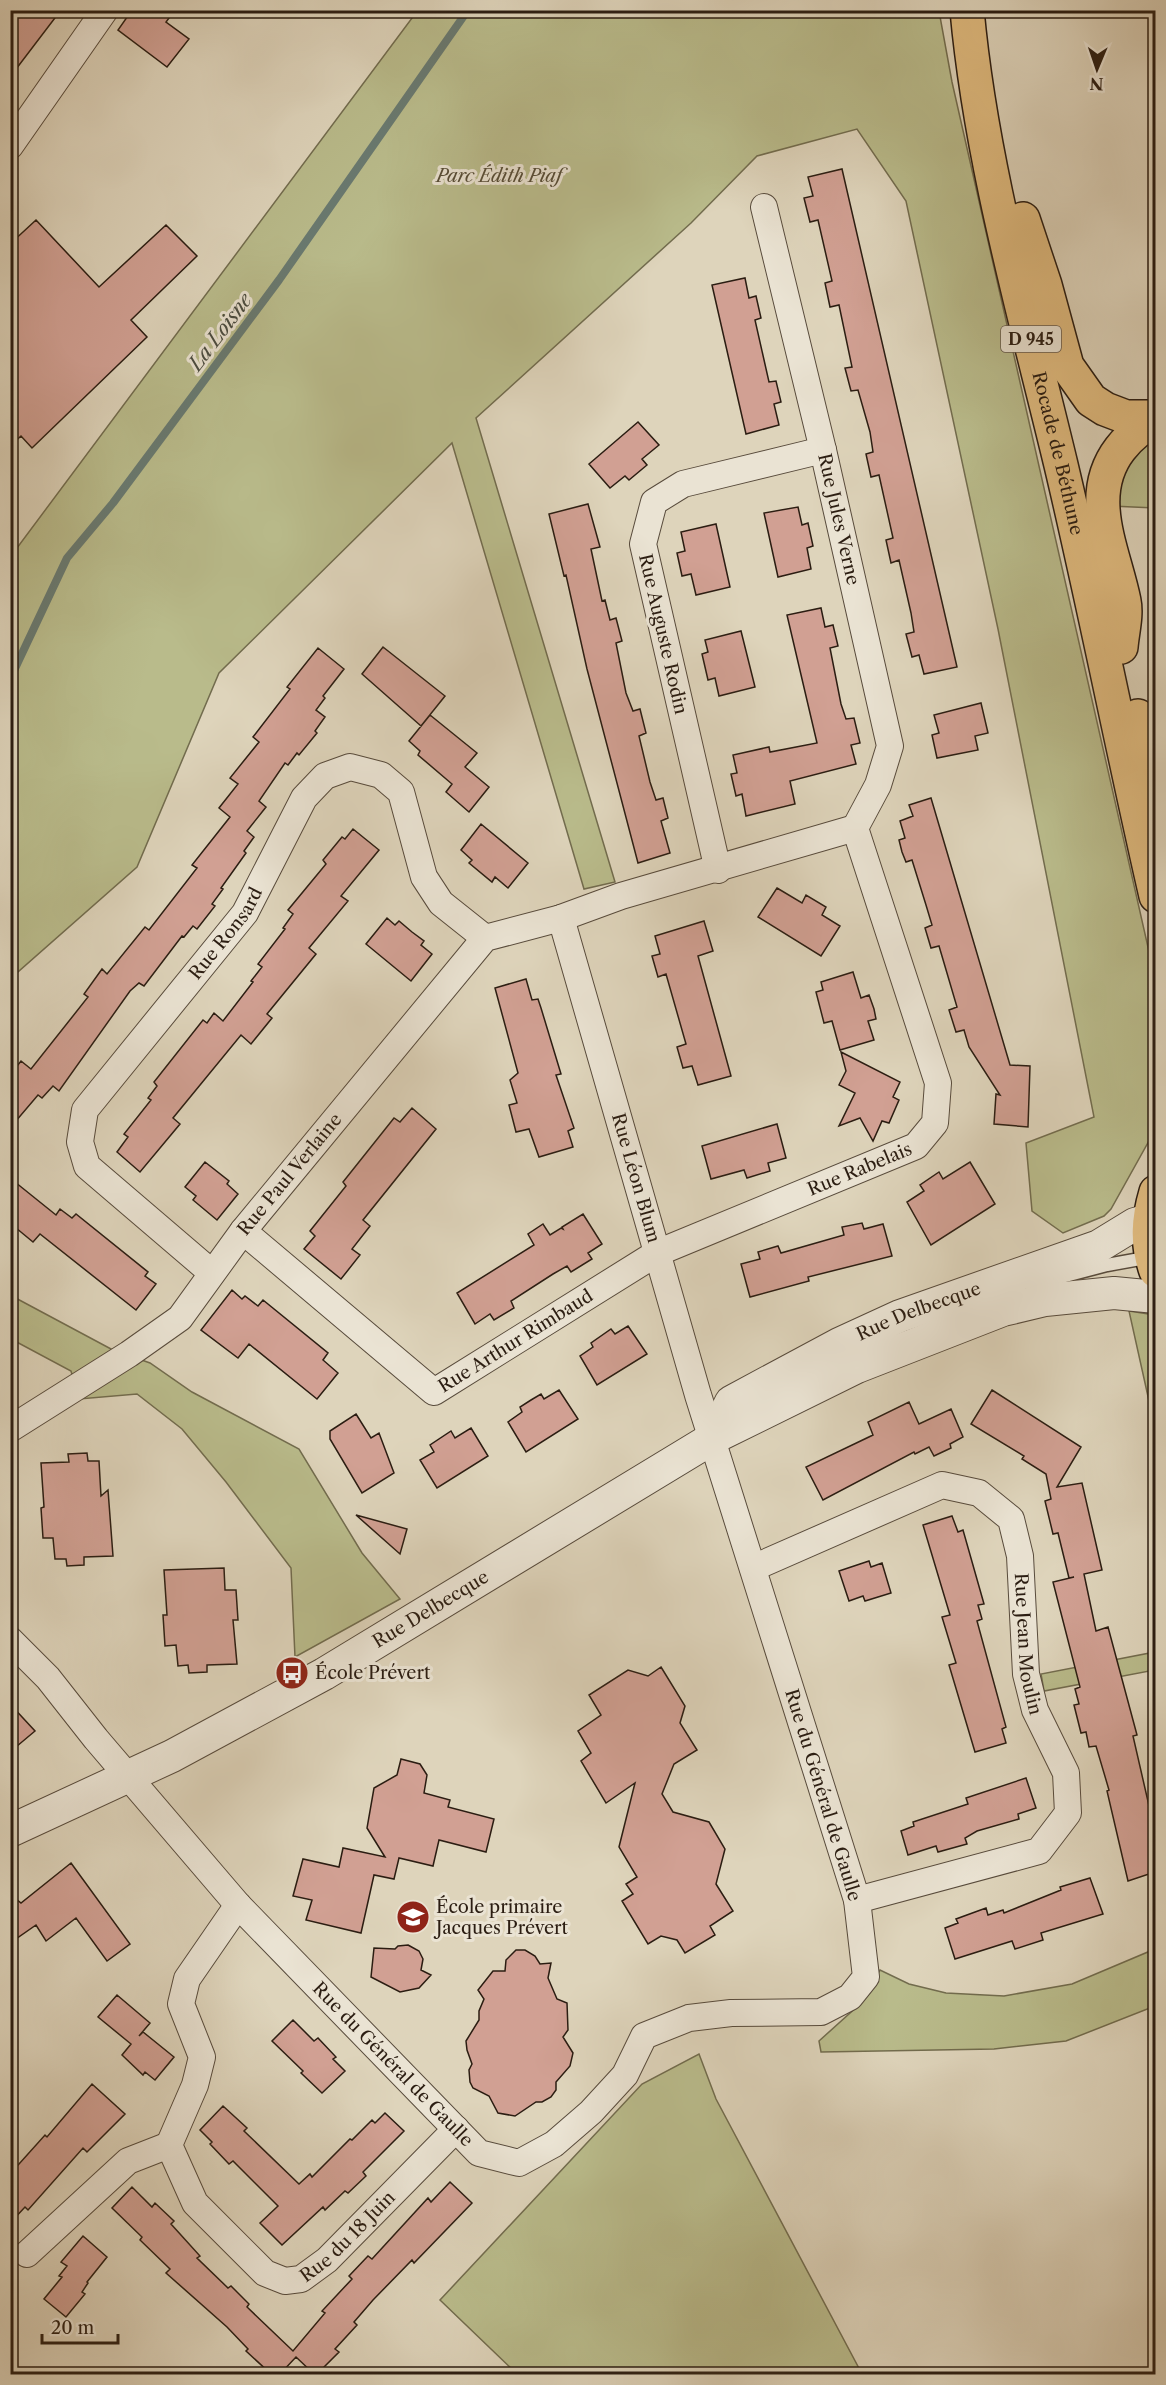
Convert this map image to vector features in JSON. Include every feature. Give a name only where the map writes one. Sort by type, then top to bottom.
[{"type":"main road","name":"Rocade de Béthune","points":[[967,10],[971,54],[986,144],[1083,555],[1155,896]]},
{"type":"main road","name":"Rocade de Béthune","points":[[989,10],[1000,97],[1023,219],[1074,460],[1155,786]]},
{"type":"main road","points":[[1023,219],[1045,285],[1067,366],[1092,400],[1105,409],[1126,417],[1155,419]]},
{"type":"main road","points":[[1121,647],[1125,604],[1101,505],[1103,486],[1109,467],[1127,440],[1142,426],[1155,419]]},
{"type":"main road","points":[[1153,1211],[1148,1235],[1154,1262]]},
{"type":"street","points":[[10,146],[105,10]]},
{"type":"street","name":"Rue Jules Verne","points":[[764,207],[823,450],[890,746],[878,785],[855,828]]},
{"type":"street","name":"Rue Auguste Rodin","points":[[718,870],[643,544],[654,502],[683,484],[823,450]]},
{"type":"street","name":"Rue Ronsard","points":[[212,1273],[87,1166],[80,1142],[85,1110],[245,913],[304,798],[326,776],[350,767],[381,775],[401,792],[424,877],[441,903],[485,938]]},
{"type":"street","points":[[485,938],[561,918],[621,896],[718,870],[855,828]]},
{"type":"street","name":"Rue Rabelais","points":[[657,1253],[916,1146],[935,1123],[938,1083],[855,828]]},
{"type":"street","name":"Rue Léon Blum","points":[[561,918],[698,1395],[713,1438]]},
{"type":"street","name":"Rue Paul Verlaine","points":[[10,1429],[129,1354],[180,1318],[243,1231],[485,938]]},
{"type":"street","name":"Rue Delbecque","points":[[713,1438],[731,1402],[839,1344],[900,1316],[1099,1246],[1153,1211]]},
{"type":"street","name":"Rue Arthur Rimbaud","points":[[243,1231],[434,1392],[657,1253]]},
{"type":"street","name":"Rue Delbecque","points":[[10,1831],[171,1756],[324,1674],[713,1438],[857,1366],[1003,1310],[1046,1300],[1114,1293],[1155,1297]]},
{"type":"street","name":"Rue du Général de Gaulle","points":[[10,1640],[48,1678],[238,1905],[479,2153],[519,2163],[554,2144],[591,2112],[625,2075],[644,2037],[688,2018],[731,2013],[821,2012],[850,1997],[866,1977],[857,1900],[713,1438]]},
{"type":"street","name":"Rue Jean Moulin","points":[[753,1568],[942,1485],[979,1493],[1011,1519],[1020,1556],[1026,1674],[1035,1710],[1066,1773],[1068,1813],[1039,1851],[857,1900]]},
{"type":"street","points":[[27,2254],[128,2161],[169,2145],[195,2085],[202,2057],[181,2004],[187,1979],[238,1905]]},
{"type":"street","name":"Rue du 18 Juin","points":[[169,2145],[195,2203],[265,2273],[285,2281],[301,2279],[327,2260],[456,2129]]},
{"type":"lane","points":[[941,1315],[1010,1291],[1107,1265],[1154,1262]]},
{"type":"lane","points":[[792,1399],[817,1371],[856,1350]]},
{"type":"green space","name":"Parc Édith Piaf","points":[[418,10],[939,11],[952,82],[1155,978],[1155,1130],[1111,1209],[1104,1216],[1063,1233],[1032,1211],[1026,1143],[1094,1117],[998,629],[906,201],[857,129],[757,156],[691,223],[476,418],[615,882],[584,889],[452,443],[219,673],[137,867],[11,978],[11,556]]},
{"type":"green space","points":[[1155,430],[1155,508],[1111,506],[1119,471]]},
{"type":"green space","points":[[10,1295],[111,1349],[150,1363],[192,1392],[299,1449],[362,1553],[400,1599],[295,1657],[291,1568],[226,1482],[182,1429],[137,1394],[79,1399],[71,1371],[11,1339]]},
{"type":"green space","points":[[1129,1311],[1155,1315],[1155,1428]]},
{"type":"green space","points":[[1155,1652],[1155,1670],[1044,1691],[1041,1674]]},
{"type":"green space","points":[[1155,1949],[1155,2006],[1066,2041],[994,2049],[821,2052],[819,2041],[860,2004],[880,1970],[909,1984],[946,1993],[1004,1996],[1072,1984]]},
{"type":"green space","points":[[699,2054],[716,2099],[862,2374],[517,2374],[440,2300],[642,2084]]},
{"type":"building","points":[[18,10],[61,10],[10,77],[10,22]]},
{"type":"building","points":[[132,10],[175,10],[166,22],[189,39],[167,67],[118,30]]},
{"type":"building","points":[[842,169],[957,667],[924,674],[919,655],[912,657],[906,634],[914,632],[911,613],[899,560],[891,563],[886,540],[893,538],[879,475],[871,477],[866,454],[873,452],[870,432],[858,390],[851,391],[845,368],[852,367],[839,305],[830,307],[825,283],[832,281],[818,220],[810,222],[804,198],[813,196],[808,177]]},
{"type":"building","points":[[36,220],[99,287],[166,225],[197,256],[131,320],[147,337],[32,448],[21,436],[10,446],[10,244]]},
{"type":"building","points":[[745,278],[749,298],[756,296],[761,318],[755,320],[769,382],[776,381],[781,402],[774,404],[779,425],[746,434],[712,285]]},
{"type":"building","points":[[638,422],[659,445],[642,459],[647,465],[629,480],[625,476],[610,488],[589,464]]},
{"type":"building","points":[[588,504],[600,547],[591,549],[602,601],[605,600],[610,620],[616,618],[622,641],[616,643],[626,693],[633,711],[640,709],[646,733],[639,736],[650,782],[656,800],[663,798],[668,818],[661,821],[670,853],[638,863],[549,514]]},
{"type":"building","points":[[798,507],[802,525],[808,523],[813,546],[807,548],[811,569],[778,577],[764,513]]},
{"type":"building","points":[[716,524],[730,587],[696,595],[691,574],[682,576],[677,553],[685,551],[681,532]]},
{"type":"building","points":[[821,608],[825,627],[833,625],[838,646],[830,648],[841,704],[846,719],[854,718],[860,743],[851,745],[856,764],[790,781],[795,804],[746,816],[742,794],[736,796],[731,774],[737,773],[733,755],[769,747],[770,752],[817,743],[787,615]]},
{"type":"building","points":[[741,631],[755,687],[719,696],[715,678],[708,680],[702,654],[708,652],[705,640]]},
{"type":"building","points":[[383,647],[445,696],[421,726],[362,674]]},
{"type":"building","points":[[318,648],[344,669],[323,696],[325,698],[316,710],[325,717],[315,731],[317,733],[299,755],[297,753],[288,765],[285,763],[259,801],[266,807],[247,831],[254,837],[244,851],[246,853],[221,888],[223,889],[212,904],[215,906],[197,929],[193,926],[184,937],[182,936],[144,986],[139,983],[130,991],[59,1091],[53,1086],[42,1098],[38,1095],[10,1128],[10,1075],[21,1061],[31,1069],[88,997],[84,994],[102,969],[107,974],[145,927],[149,930],[197,868],[192,865],[230,817],[219,808],[238,784],[230,778],[259,742],[253,737],[290,689],[287,687]]},
{"type":"building","points":[[981,703],[988,733],[975,736],[978,750],[937,758],[932,735],[939,733],[934,715]]},
{"type":"building","points":[[430,715],[477,753],[465,767],[489,787],[469,812],[446,792],[452,784],[418,755],[420,751],[409,741]]},
{"type":"building","points":[[931,798],[1010,1065],[1030,1066],[1028,1127],[994,1124],[996,1094],[1000,1095],[969,1047],[964,1030],[956,1032],[949,1010],[957,1007],[939,946],[931,948],[925,928],[932,925],[926,905],[912,860],[906,862],[902,852],[899,840],[905,838],[900,821],[913,816],[909,805]]},
{"type":"building","points":[[481,824],[528,863],[508,888],[495,877],[492,882],[469,863],[472,860],[461,850]]},
{"type":"building","points":[[353,829],[379,850],[341,896],[348,901],[309,948],[316,954],[267,1014],[272,1018],[251,1044],[241,1035],[173,1118],[180,1124],[140,1172],[117,1152],[128,1137],[124,1134],[151,1100],[148,1098],[157,1086],[154,1082],[203,1020],[207,1023],[214,1013],[223,1021],[253,982],[251,981],[262,967],[258,964],[285,929],[283,928],[293,914],[288,910],[326,864],[323,860],[342,837],[345,839]]},
{"type":"building","points":[[777,888],[802,903],[806,895],[826,907],[822,915],[840,926],[821,956],[758,917]]},
{"type":"building","points":[[387,918],[395,925],[399,921],[424,941],[421,945],[432,954],[411,981],[366,944]]},
{"type":"building","points":[[704,921],[713,951],[698,956],[731,1076],[698,1085],[692,1066],[683,1068],[677,1047],[686,1044],[666,974],[658,977],[652,956],[660,954],[655,936]]},
{"type":"building","points":[[853,972],[861,998],[869,995],[874,1009],[876,1019],[868,1021],[874,1040],[840,1050],[832,1021],[824,1023],[816,992],[823,990],[821,982]]},
{"type":"building","points":[[526,979],[532,1000],[538,999],[541,1008],[561,1074],[556,1075],[574,1128],[568,1131],[573,1147],[539,1157],[529,1129],[516,1132],[509,1105],[517,1103],[510,1080],[518,1073],[495,988]]},
{"type":"building","points":[[841,1052],[900,1082],[893,1097],[899,1100],[889,1123],[882,1121],[873,1141],[860,1118],[839,1126],[855,1093],[839,1085],[846,1071]]},
{"type":"building","points":[[412,1108],[436,1129],[363,1220],[370,1226],[352,1249],[360,1255],[341,1279],[304,1249],[315,1236],[310,1231],[346,1186],[343,1182],[394,1118],[400,1122]]},
{"type":"building","points":[[777,1124],[786,1158],[768,1163],[770,1171],[747,1178],[744,1170],[711,1179],[702,1146]]},
{"type":"building","points":[[205,1162],[229,1181],[227,1184],[238,1194],[217,1220],[193,1200],[196,1196],[185,1187]]},
{"type":"building","points":[[970,1162],[995,1204],[931,1245],[907,1202],[924,1191],[920,1185],[939,1172],[943,1179]]},
{"type":"building","points":[[10,1178],[56,1215],[60,1209],[72,1218],[76,1214],[148,1272],[145,1276],[156,1284],[136,1310],[40,1234],[33,1242],[10,1223]]},
{"type":"building","points":[[583,1214],[602,1244],[588,1253],[592,1259],[571,1272],[567,1266],[511,1301],[514,1308],[494,1320],[490,1314],[475,1324],[457,1293],[534,1245],[528,1234],[543,1224],[550,1235],[563,1229],[562,1227]]},
{"type":"building","points":[[862,1223],[864,1229],[883,1224],[892,1256],[808,1277],[809,1281],[750,1297],[741,1264],[760,1259],[758,1252],[778,1246],[781,1253],[844,1235],[842,1227]]},
{"type":"building","points":[[232,1290],[242,1299],[245,1296],[258,1306],[263,1300],[328,1353],[323,1360],[338,1373],[317,1399],[249,1344],[238,1358],[201,1330]]},
{"type":"building","points":[[628,1326],[647,1354],[597,1385],[580,1356],[593,1347],[591,1343],[611,1329],[615,1334]]},
{"type":"building","points":[[559,1390],[578,1419],[526,1452],[508,1422],[522,1412],[520,1407],[531,1400],[541,1394],[544,1399]]},
{"type":"building","points":[[992,1390],[1081,1447],[1057,1487],[1082,1483],[1102,1570],[1084,1574],[1096,1631],[1108,1627],[1137,1735],[1133,1736],[1155,1832],[1155,1872],[1128,1881],[1107,1791],[1109,1790],[1096,1746],[1089,1747],[1086,1732],[1081,1733],[1074,1705],[1079,1704],[1075,1689],[1080,1687],[1053,1582],[1074,1577],[1069,1578],[1058,1533],[1053,1534],[1045,1501],[1051,1499],[1046,1474],[1022,1459],[1024,1456],[971,1424]]},
{"type":"building","points":[[909,1402],[919,1424],[951,1409],[963,1437],[950,1444],[951,1448],[934,1456],[929,1447],[915,1454],[914,1452],[823,1500],[806,1467],[873,1435],[868,1422]]},
{"type":"building","points":[[356,1414],[371,1438],[379,1433],[394,1473],[362,1493],[330,1439],[330,1431]]},
{"type":"building","points":[[471,1428],[488,1456],[437,1488],[420,1460],[434,1452],[430,1445],[451,1431],[455,1438]]},
{"type":"building","points":[[87,1453],[88,1461],[99,1461],[101,1496],[108,1490],[113,1556],[84,1557],[84,1565],[67,1566],[66,1559],[55,1559],[53,1538],[43,1538],[41,1508],[44,1507],[41,1463],[69,1462],[68,1454]]},
{"type":"building","points":[[356,1515],[407,1529],[400,1554]]},
{"type":"building","points":[[952,1516],[958,1532],[963,1530],[984,1604],[978,1605],[982,1619],[977,1621],[1006,1727],[1002,1729],[1006,1743],[975,1752],[949,1665],[956,1663],[942,1617],[950,1615],[923,1525]]},
{"type":"building","points":[[869,1561],[871,1567],[882,1563],[891,1593],[865,1601],[863,1596],[849,1601],[839,1571]]},
{"type":"building","points":[[224,1568],[225,1590],[236,1590],[238,1620],[233,1620],[237,1664],[207,1665],[207,1672],[189,1673],[188,1665],[178,1666],[176,1645],[165,1646],[163,1615],[167,1615],[164,1570]]},
{"type":"building","points":[[661,1667],[685,1706],[680,1723],[697,1750],[674,1764],[662,1794],[673,1812],[709,1822],[725,1849],[716,1884],[733,1911],[710,1926],[715,1935],[685,1953],[677,1940],[661,1936],[648,1944],[622,1901],[633,1894],[626,1884],[637,1877],[619,1847],[635,1783],[606,1803],[581,1761],[591,1753],[578,1731],[601,1715],[589,1695],[628,1670],[648,1676]]},
{"type":"building","points":[[10,1704],[35,1731],[10,1752]]},
{"type":"building","points":[[401,1759],[420,1764],[427,1775],[424,1793],[450,1800],[448,1807],[494,1819],[486,1852],[439,1840],[433,1866],[399,1858],[394,1879],[374,1875],[361,1933],[306,1920],[312,1900],[293,1896],[303,1859],[339,1867],[343,1848],[385,1857],[367,1828],[374,1788],[397,1775]]},
{"type":"building","points":[[1026,1778],[1036,1808],[1018,1814],[1019,1819],[977,1831],[965,1838],[967,1844],[938,1852],[936,1846],[908,1855],[901,1831],[914,1826],[913,1822],[968,1804],[966,1798]]},
{"type":"building","points":[[71,1863],[130,1944],[107,1961],[76,1918],[46,1941],[36,1925],[10,1943],[10,1894],[21,1903]]},
{"type":"building","points":[[1090,1878],[1103,1914],[1041,1933],[1043,1940],[1015,1949],[1012,1941],[955,1959],[945,1928],[958,1923],[956,1919],[986,1908],[988,1915],[1003,1910],[1004,1913],[1061,1890],[1060,1887]]},
{"type":"building","points":[[408,1945],[419,1951],[423,1959],[421,1970],[431,1975],[419,1988],[400,1992],[371,1977],[374,1948],[395,1949],[398,1946]]},
{"type":"building","points":[[516,1950],[525,1950],[535,1956],[540,1964],[551,1963],[548,1978],[557,1999],[567,2003],[568,2030],[563,2037],[573,2053],[570,2066],[556,2082],[556,2090],[551,2097],[542,2102],[536,2102],[515,2116],[498,2113],[489,2096],[473,2088],[469,2070],[472,2064],[466,2041],[479,2020],[479,2011],[484,1999],[478,1990],[493,1971],[505,1971],[506,1960]]},
{"type":"building","points":[[117,1995],[150,2023],[139,2036],[143,2032],[174,2057],[155,2080],[145,2072],[143,2075],[122,2055],[131,2044],[98,2017]]},
{"type":"building","points":[[293,2020],[314,2041],[318,2038],[336,2057],[333,2059],[345,2071],[322,2093],[272,2041]]},
{"type":"building","points":[[92,2084],[125,2114],[87,2152],[83,2148],[28,2210],[25,2207],[10,2223],[10,2174],[45,2135],[47,2137]]},
{"type":"building","points":[[223,2106],[247,2128],[244,2131],[299,2184],[310,2174],[312,2177],[372,2120],[375,2123],[385,2113],[404,2131],[363,2172],[366,2176],[348,2193],[345,2191],[325,2210],[323,2207],[282,2245],[260,2223],[278,2206],[233,2161],[229,2164],[200,2130]]},
{"type":"building","points":[[450,2182],[472,2203],[414,2263],[412,2260],[373,2300],[354,2322],[357,2325],[335,2349],[339,2352],[317,2374],[314,2374],[296,2357],[280,2374],[271,2374],[246,2351],[248,2349],[227,2327],[166,2273],[170,2269],[112,2208],[132,2187],[152,2207],[155,2203],[174,2221],[171,2224],[200,2256],[197,2258],[228,2288],[231,2286],[249,2304],[247,2307],[293,2351],[325,2313],[322,2311],[352,2279],[349,2276],[368,2256],[372,2259],[428,2198],[431,2202]]},
{"type":"building","points":[[83,2236],[107,2257],[87,2282],[82,2292],[85,2294],[66,2317],[44,2299],[62,2277],[59,2276],[67,2266],[61,2262]]},
{"type":"waterway","name":"La Loisne","points":[[10,679],[67,558],[113,503],[279,280],[468,10]]},
{"type":"place","name":"École Prévert","points":[[292,1673]]},
{"type":"place","name":"École primaire Jacques Prévert","points":[[413,1917]]}]
